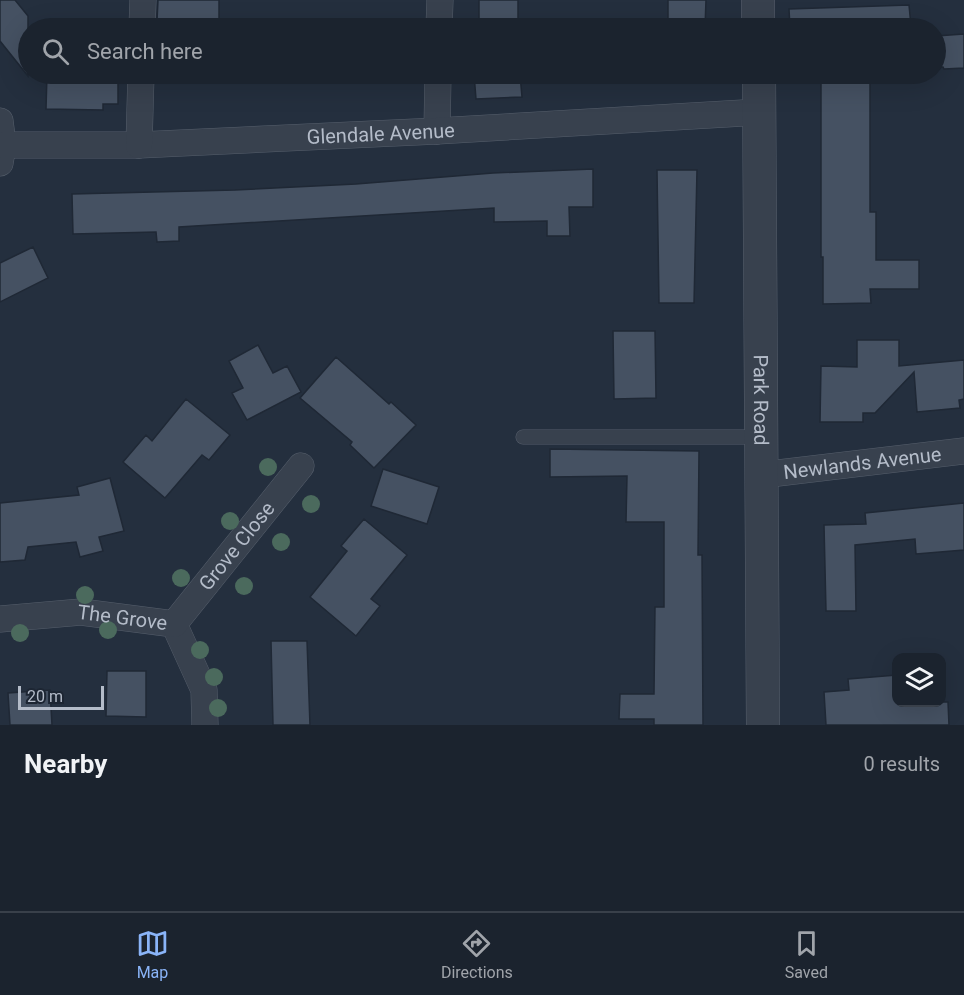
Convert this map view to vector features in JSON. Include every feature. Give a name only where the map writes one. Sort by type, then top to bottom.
[{"type":"street","points":[[142,18],[143,0]]},
{"type":"street","points":[[440,0],[440,18]]},
{"type":"street","points":[[758,0],[758,18]]},
{"type":"street","points":[[139,145],[141,84]]},
{"type":"street","points":[[437,131],[438,84]]},
{"type":"street","name":"Park Road","points":[[759,84],[764,725]]},
{"type":"street","name":"Glendale Avenue","points":[[1,143],[139,145],[437,131],[760,112]]},
{"type":"street","name":"Newlands Avenue","points":[[761,475],[964,451]]},
{"type":"street","name":"Grove Close","points":[[174,624],[301,466]]},
{"type":"street","name":"The Grove","points":[[0,619],[81,612],[174,624],[204,690],[205,725]]},
{"type":"lane","points":[[523,437],[761,437]]},
{"type":"building","points":[[0,0],[15,0],[28,16],[28,18],[18,18],[18,64],[0,41]]},
{"type":"building","points":[[158,0],[219,0],[219,18],[157,18]]},
{"type":"building","points":[[479,0],[518,0],[518,18],[479,18]]},
{"type":"building","points":[[668,0],[706,0],[705,18],[668,18]]},
{"type":"building","points":[[909,5],[910,18],[789,18],[789,9]]},
{"type":"building","points":[[964,34],[964,68],[946,69],[946,35]]},
{"type":"building","points":[[47,84],[118,84],[118,104],[103,104],[103,110],[46,109]]},
{"type":"building","points":[[475,84],[521,84],[522,97],[476,99]]},
{"type":"building","points":[[821,84],[870,84],[870,212],[876,212],[876,260],[919,260],[919,289],[870,289],[871,303],[823,304],[823,257],[821,257]]},
{"type":"building","points":[[593,169],[593,207],[569,207],[570,236],[547,236],[547,221],[494,222],[494,208],[179,227],[179,241],[157,242],[156,232],[73,234],[72,194],[235,190],[356,184],[493,173]]},
{"type":"building","points":[[657,170],[697,170],[694,303],[659,303]]},
{"type":"building","points":[[33,247],[48,278],[0,302],[0,263]]},
{"type":"building","points":[[613,331],[655,331],[656,398],[614,399]]},
{"type":"building","points":[[857,340],[899,340],[899,366],[964,360],[964,399],[959,400],[960,408],[917,412],[914,372],[875,413],[863,413],[863,422],[820,422],[821,366],[857,367]]},
{"type":"building","points":[[258,345],[273,373],[287,366],[301,392],[247,420],[232,393],[243,388],[229,361]]},
{"type":"building","points":[[336,357],[416,425],[374,468],[350,445],[352,442],[300,398]]},
{"type":"building","points":[[186,399],[230,435],[209,460],[202,455],[165,498],[123,462],[146,435],[152,441]]},
{"type":"building","points":[[550,449],[699,451],[698,555],[702,555],[703,725],[654,725],[654,719],[619,719],[620,694],[654,694],[655,607],[664,607],[664,522],[626,522],[627,476],[550,477]]},
{"type":"building","points":[[383,469],[439,487],[427,524],[371,506]]},
{"type":"building","points":[[110,478],[124,531],[99,537],[103,551],[80,557],[76,542],[28,547],[25,560],[0,562],[0,503],[79,495],[77,487]]},
{"type":"building","points":[[964,503],[964,550],[916,554],[915,539],[855,545],[856,611],[826,611],[824,525],[866,524],[865,513]]},
{"type":"building","points":[[364,519],[407,555],[371,599],[380,606],[356,636],[310,597],[347,551],[341,546]]},
{"type":"building","points":[[271,641],[307,641],[310,725],[273,725]]},
{"type":"building","points":[[107,671],[146,671],[146,717],[106,716]]},
{"type":"building","points":[[892,675],[892,707],[946,707],[946,702],[948,702],[949,725],[826,725],[824,692],[849,690],[848,679]]},
{"type":"building","points":[[50,690],[52,725],[10,725],[8,693]]}]
